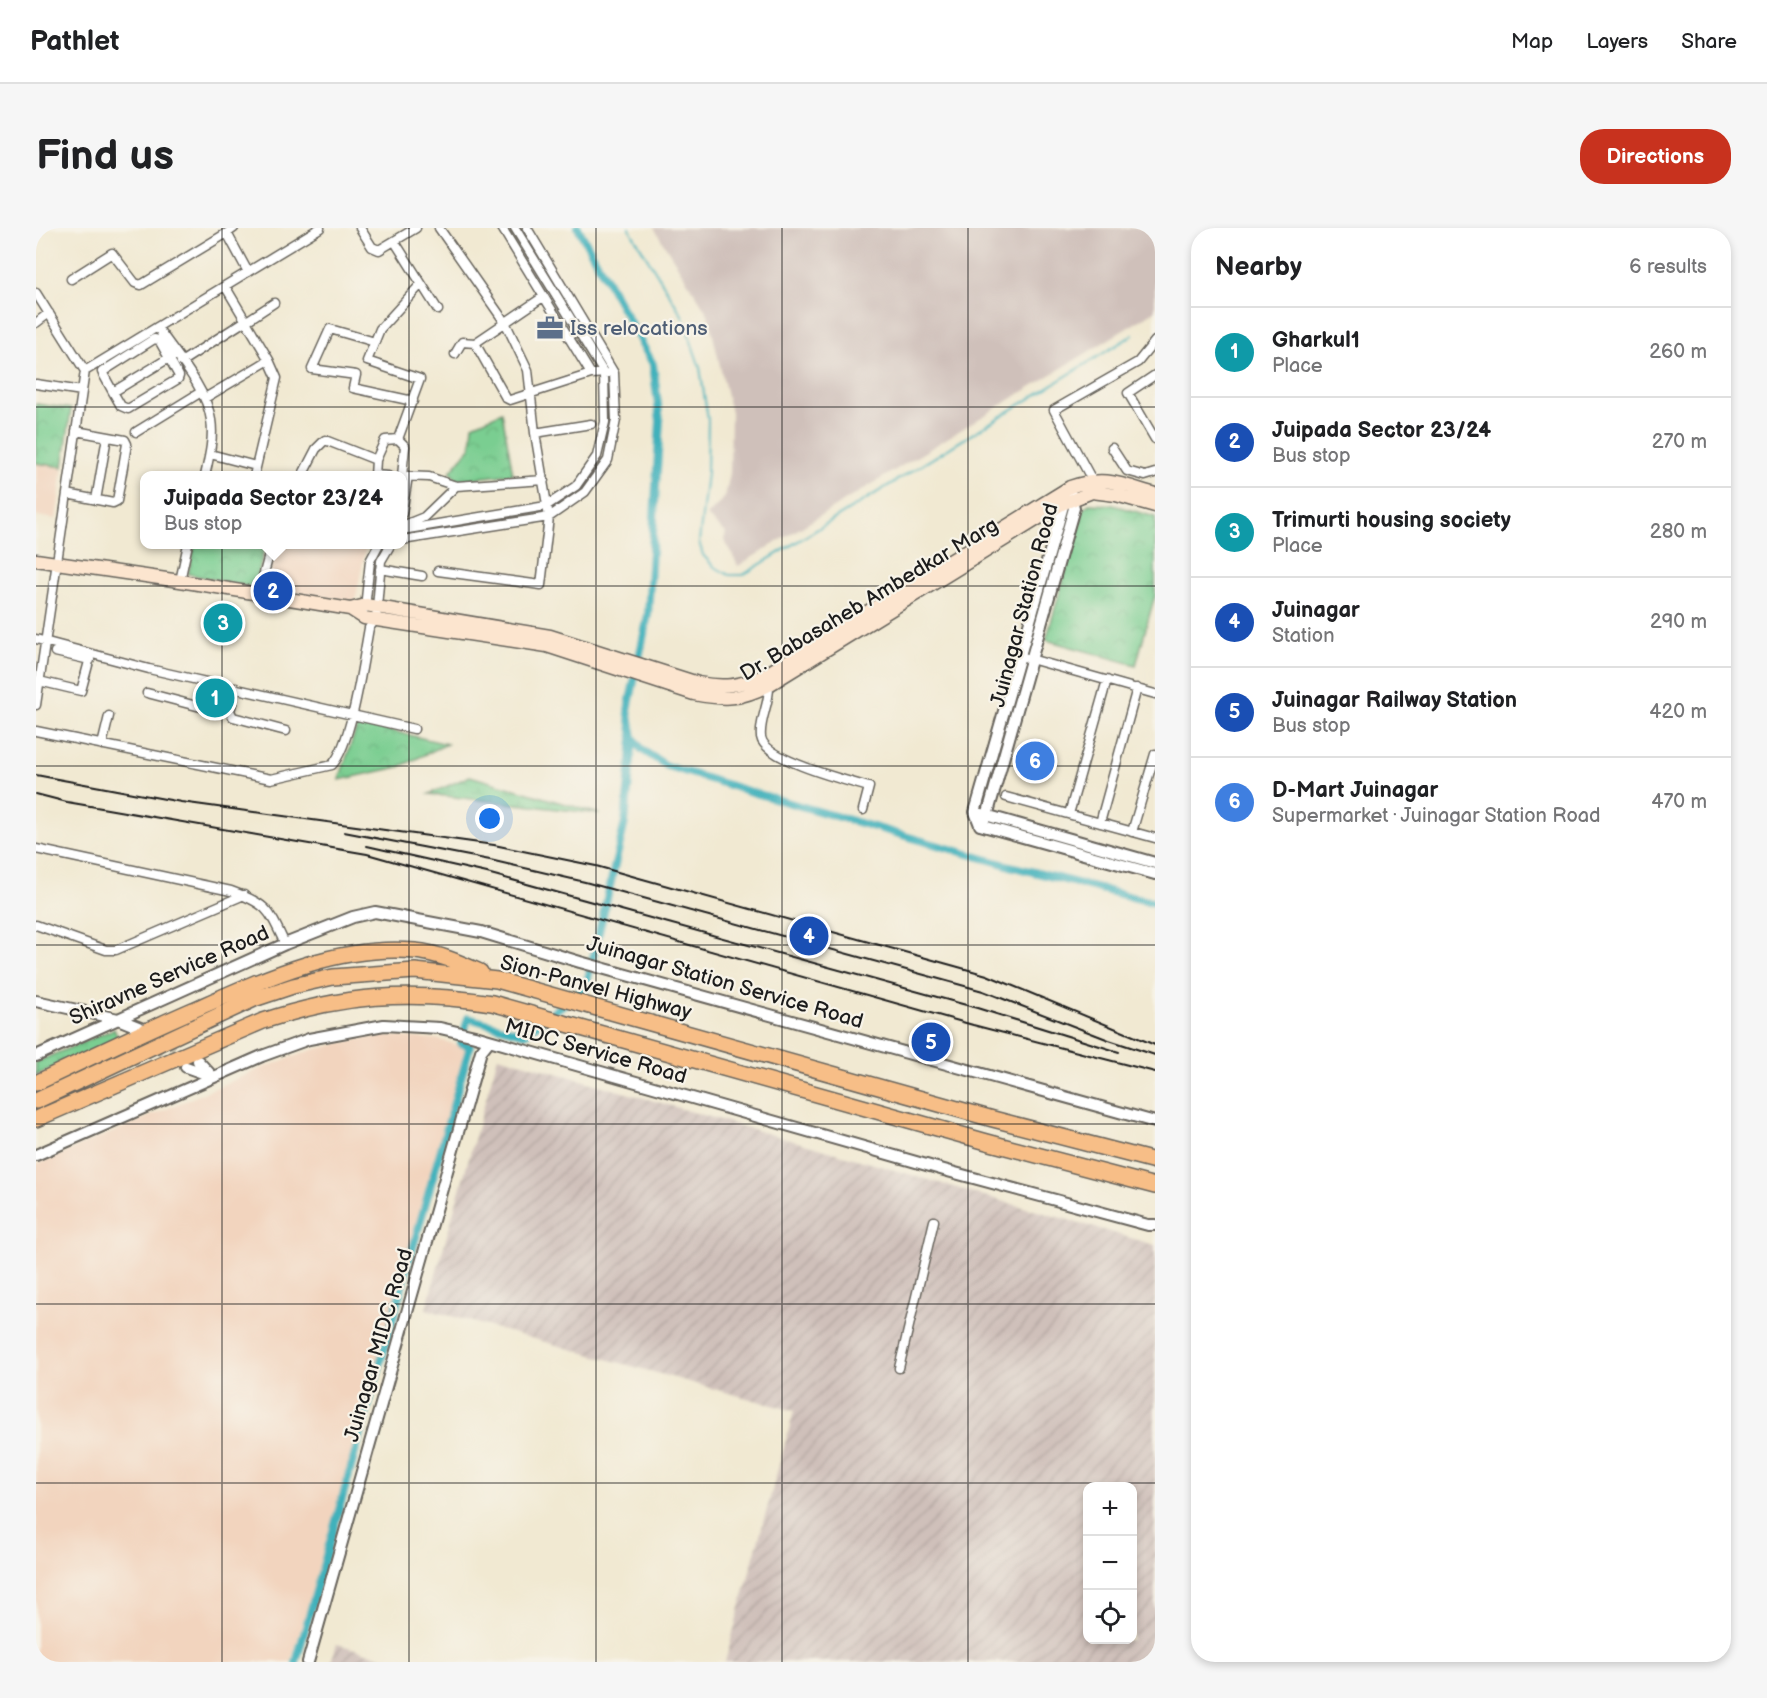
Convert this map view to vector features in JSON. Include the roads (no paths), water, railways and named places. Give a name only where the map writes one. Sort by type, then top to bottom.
[{"type":"highway","points":[[36,1083],[258,981],[331,958],[416,951],[456,961],[497,980]]},
{"type":"highway","name":"Sion-Panvel Highway","points":[[36,1101],[254,999],[293,986],[333,977],[395,971],[456,974],[497,980],[993,1119],[1155,1161]]},
{"type":"highway","name":"Sion-Panvel Highway","points":[[36,1119],[262,1021],[338,1000],[376,996],[444,996],[492,1003],[976,1139],[1155,1186]]},
{"type":"main road","name":"Dr. Babasaheb Ambedkar Marg","points":[[696,688],[743,685],[763,676],[898,599],[1068,497],[1092,486],[1119,483],[1155,494]]},
{"type":"main road","name":"Dr. Babasaheb Ambedkar Marg","points":[[1092,486],[1155,506]]},
{"type":"main road","name":"Dr. Babasaheb Ambedkar Marg","points":[[36,560],[180,580],[547,646],[608,661],[696,688],[720,699],[747,696],[769,685],[898,599],[1068,497]]},
{"type":"street","points":[[85,371],[320,228]]},
{"type":"street","points":[[360,228],[375,249],[383,250],[416,228]]},
{"type":"street","points":[[438,571],[541,585],[549,517],[535,433],[528,370],[506,324],[439,228]]},
{"type":"street","points":[[502,228],[591,374]]},
{"type":"street","points":[[407,527],[546,506],[576,486],[597,456],[605,422],[604,374],[515,228]]},
{"type":"street","points":[[407,539],[549,517],[585,492],[608,460],[616,420],[614,373],[527,228]]},
{"type":"street","points":[[71,279],[112,253],[135,283],[141,285],[231,231],[248,272]]},
{"type":"street","points":[[395,242],[438,310]]},
{"type":"street","points":[[398,440],[420,379],[367,362],[380,330],[421,284]]},
{"type":"street","points":[[225,285],[269,360],[277,378],[255,471]]},
{"type":"street","points":[[36,293],[85,371],[57,563],[40,640],[36,705]]},
{"type":"street","points":[[455,354],[462,342],[475,343],[543,297]]},
{"type":"street","points":[[113,392],[245,322],[274,303]]},
{"type":"street","points":[[36,323],[49,314]]},
{"type":"street","points":[[158,327],[175,358],[178,379],[128,409],[121,406],[102,372],[154,339],[159,340],[175,358],[203,395],[212,421],[210,454],[206,471]]},
{"type":"street","points":[[375,342],[330,329],[312,369],[356,375],[353,388],[412,401]]},
{"type":"street","points":[[1092,486],[1054,410],[1138,362],[1155,341]]},
{"type":"street","points":[[475,343],[506,398],[514,401],[531,392],[591,374],[614,373]]},
{"type":"street","points":[[136,432],[269,360]]},
{"type":"street","points":[[1155,375],[1128,393],[1155,439]]},
{"type":"street","points":[[36,384],[82,392]]},
{"type":"street","points":[[535,433],[591,424]]},
{"type":"street","points":[[67,494],[113,504],[117,501],[127,444],[125,440],[76,431]]},
{"type":"street","points":[[96,500],[107,436]]},
{"type":"street","points":[[305,471],[316,449],[325,440],[376,460]]},
{"type":"street","points":[[375,471],[376,460],[385,440],[398,440],[405,446],[404,471]]},
{"type":"street","points":[[1112,448],[1126,471],[1145,476],[1155,473]]},
{"type":"street","points":[[210,454],[256,466]]},
{"type":"street","points":[[407,476],[429,477],[456,486],[543,480]]},
{"type":"street","points":[[407,526],[424,517],[456,486]]},
{"type":"street","name":"Juinagar Station Road","points":[[975,812],[1068,497]]},
{"type":"street","name":"Juinagar Station Road","points":[[980,825],[987,816],[1074,508],[1068,497]]},
{"type":"street","points":[[180,580],[188,549]]},
{"type":"street","points":[[258,595],[271,549]]},
{"type":"street","points":[[370,615],[370,561],[376,549]]},
{"type":"street","points":[[36,731],[271,779],[332,765],[338,759],[352,714],[381,561],[388,549]]},
{"type":"street","points":[[380,569],[422,576]]},
{"type":"street","points":[[40,640],[91,657]]},
{"type":"street","points":[[55,652],[91,657],[232,687],[414,729]]},
{"type":"street","points":[[1020,656],[1155,694]]},
{"type":"street","points":[[39,681],[81,691],[91,657]]},
{"type":"street","points":[[1069,814],[1107,680]]},
{"type":"street","points":[[769,685],[761,733],[765,745],[775,753],[812,770],[869,787],[863,810]]},
{"type":"street","points":[[147,693],[216,711],[223,707],[232,687]]},
{"type":"street","points":[[232,687],[230,711],[232,717],[286,731]]},
{"type":"street","points":[[1100,823],[1137,688]]},
{"type":"street","points":[[102,744],[109,716]]},
{"type":"street","points":[[1132,832],[1155,754]]},
{"type":"street","points":[[1006,797],[1155,838]]},
{"type":"street","points":[[975,812],[1155,863]]},
{"type":"street","points":[[975,812],[980,825],[1155,874]]},
{"type":"street","points":[[36,849],[258,900],[271,915],[285,944]]},
{"type":"street","points":[[36,926],[106,950],[116,950],[244,895]]},
{"type":"street","name":"Juinagar Station Service Road","points":[[285,944],[353,917],[375,912],[482,932],[580,962],[1155,1122]]},
{"type":"street","name":"Shiravne Service Road","points":[[36,1056],[285,944]]},
{"type":"street","points":[[36,1001],[118,1019],[144,1035]]},
{"type":"street","name":"MIDC Service Road","points":[[36,1155],[214,1077],[309,1039],[384,1025],[416,1025],[475,1036],[932,1167],[1155,1225]]},
{"type":"street","name":"Juinagar MIDC Road","points":[[308,1662],[478,1063],[489,1041]]},
{"type":"street","points":[[198,1061],[214,1077]]},
{"type":"street","points":[[186,1067],[214,1077]]},
{"type":"street","points":[[898,1368],[934,1221]]},
{"type":"waterway","points":[[578,228],[653,364],[660,421],[648,615],[628,710],[633,737],[642,750],[667,766],[748,791],[1010,866],[1155,903]]},
{"type":"waterway","points":[[629,228],[682,315],[700,368],[708,420],[707,473],[699,542],[703,555],[713,566],[729,575],[743,575],[1133,335]]},
{"type":"waterway","points":[[296,1662],[470,1046],[461,1043],[468,1018],[525,1034],[586,987],[625,822],[633,738]]},
{"type":"tunnel","points":[[154,1034],[189,1056]]},
{"type":"tunnel","points":[[141,1039],[178,1062]]},
{"type":"railway","points":[[36,775],[181,802],[494,845],[596,866],[987,975],[1155,1045]]},
{"type":"railway","points":[[36,794],[67,802],[367,854],[973,1025],[1155,1072]]},
{"type":"railway","points":[[344,832],[490,860],[585,882],[983,991],[1109,1040],[1155,1055]]},
{"type":"railway","points":[[367,846],[487,873],[977,1008],[1119,1052]]},
{"type":"place","name":"Iss relocations","points":[[550,328]]},
{"type":"place","name":"Juipada Sector 23/24","points":[[273,591]]},
{"type":"place","name":"Trimurti housing society","points":[[223,623]]},
{"type":"place","name":"Gharkul1","points":[[215,698]]},
{"type":"place","name":"D-Mart Juinagar","points":[[1035,761]]},
{"type":"place","name":"Juinagar","points":[[809,936]]},
{"type":"place","name":"Juinagar Railway Station","points":[[931,1042]]}]
